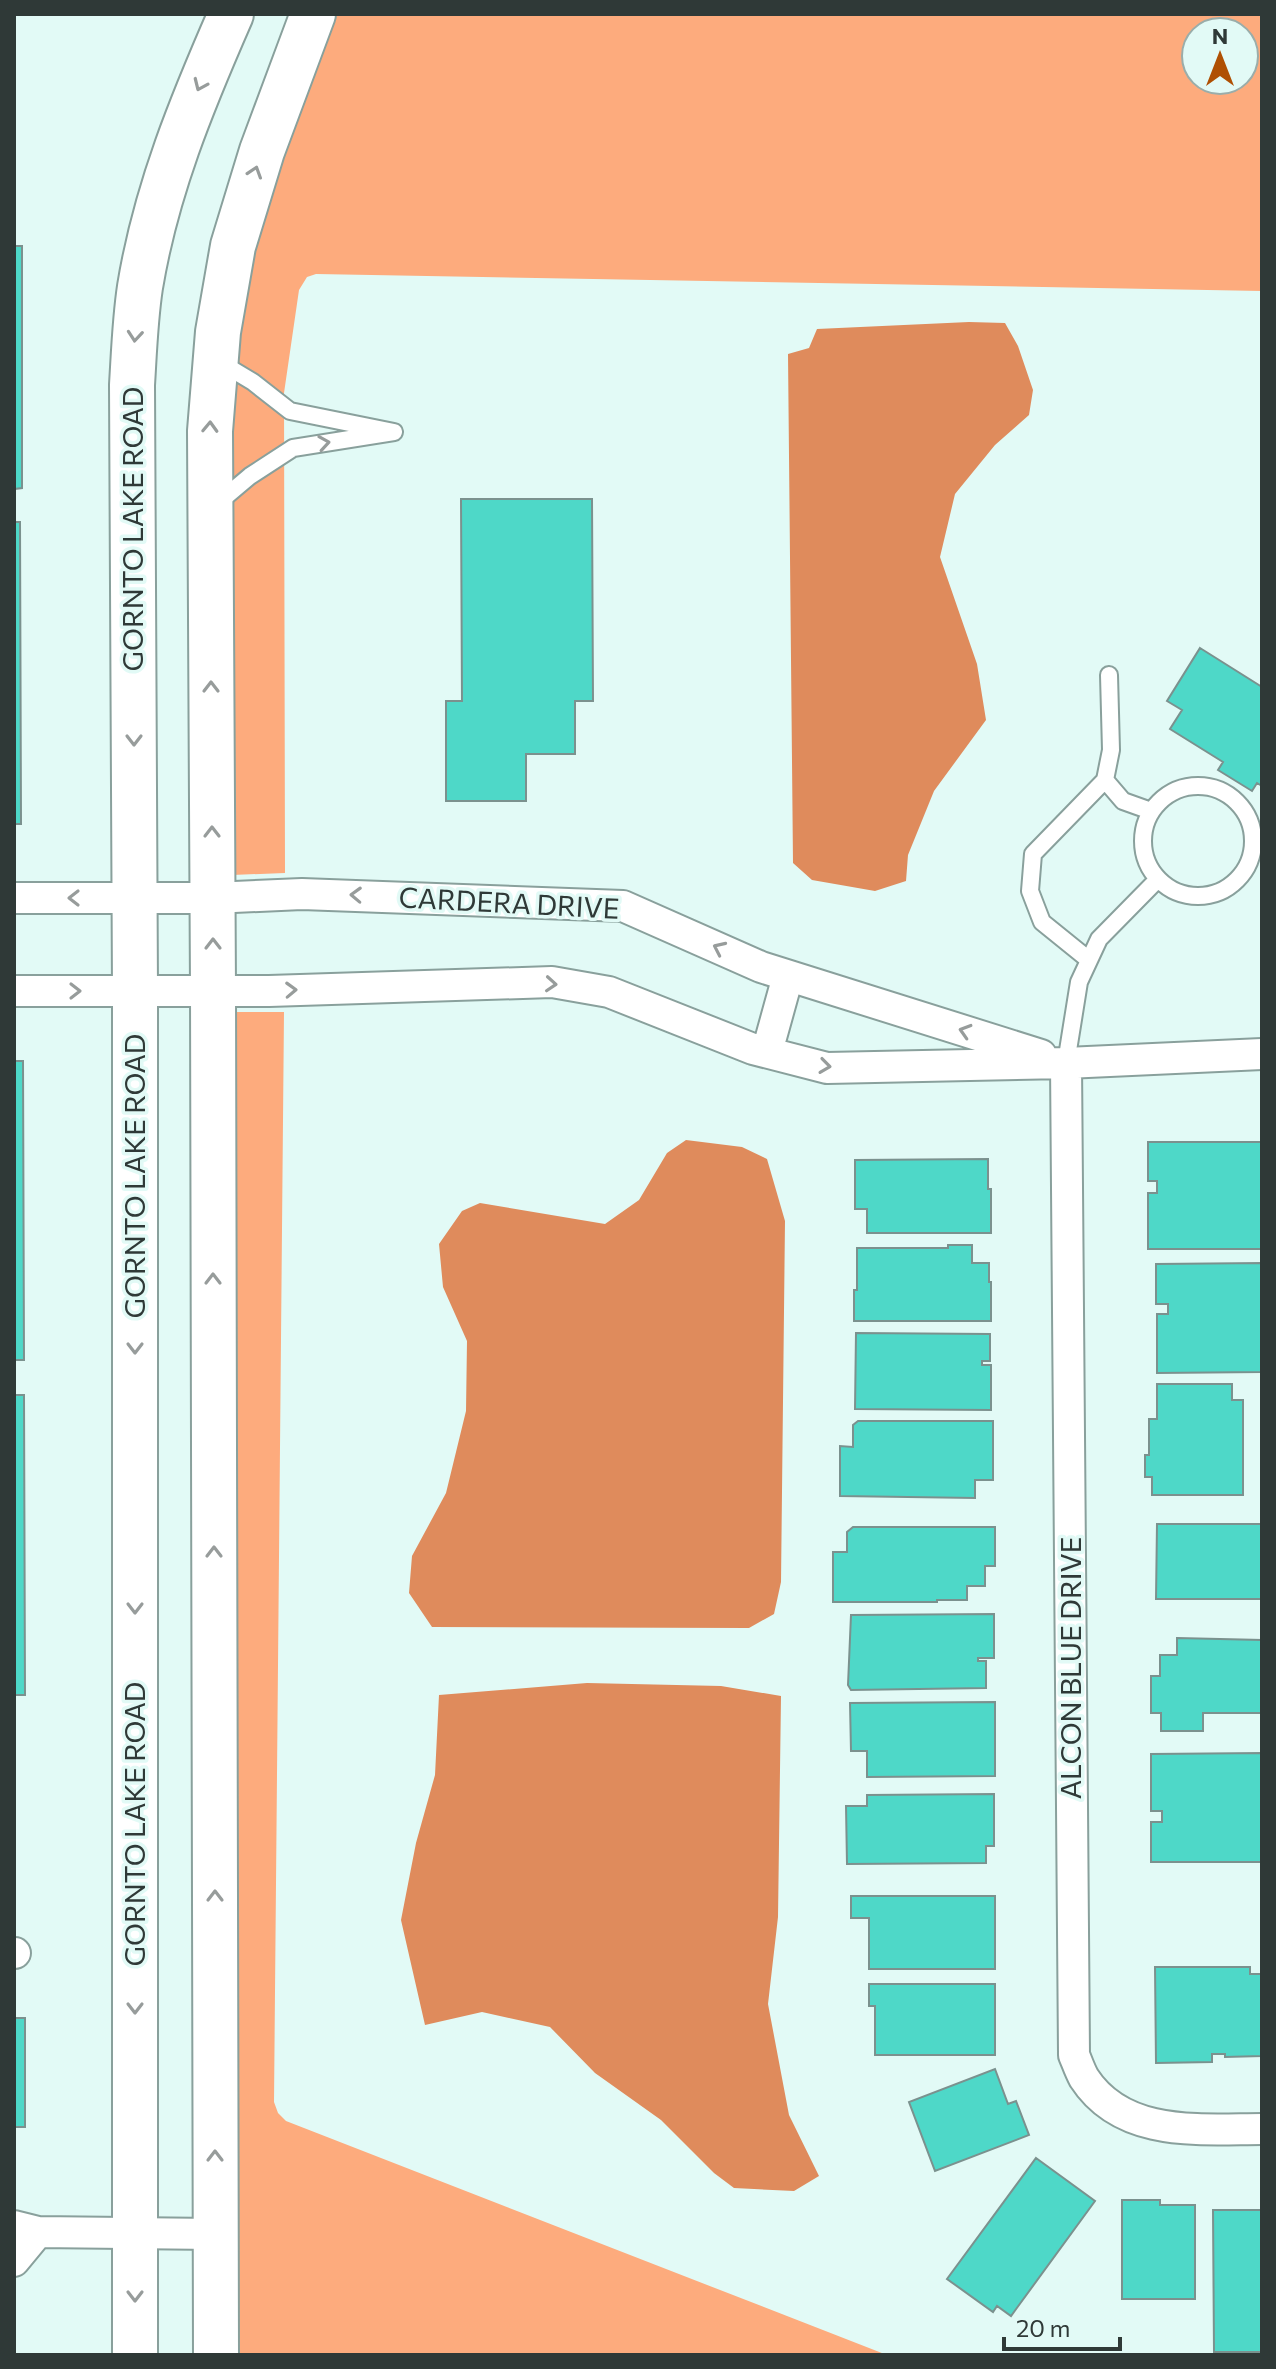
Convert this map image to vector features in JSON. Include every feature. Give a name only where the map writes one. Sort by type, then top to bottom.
[{"type":"street","name":"GORNTO LAKE ROAD","points":[[135,2355],[132,385],[141,286],[167,174],[190,108],[231,14]]},
{"type":"street","points":[[216,2355],[210,431],[215,359],[225,286],[245,202],[305,16]]},
{"type":"street","name":"CARDERA DRIVE","points":[[14,898],[212,898],[302,894],[623,906],[761,967],[1066,1063]]},
{"type":"street","points":[[767,1052],[788,976]]},
{"type":"street","name":"CARDERA DRIVE","points":[[14,991],[269,991],[552,982],[609,992],[753,1049],[827,1068],[1066,1063],[1262,1054]]},
{"type":"street","name":"ALCON BLUE DRIVE","points":[[1066,1063],[1074,2055],[1084,2078],[1107,2103],[1135,2119],[1175,2129],[1262,2129]]},
{"type":"street","points":[[14,2261],[26,2229],[215,2234]]},
{"type":"lane","points":[[210,509],[250,476],[293,448],[394,432],[290,411],[253,382],[215,359]]},
{"type":"lane","points":[[1089,960],[1042,922],[1030,891],[1033,854],[1105,780],[1111,750],[1109,675]]},
{"type":"lane","points":[[1105,780],[1123,801],[1151,811]]},
{"type":"lane","points":[[1197,785],[1215,788],[1232,796],[1244,810],[1254,844],[1249,862],[1240,877],[1226,889],[1208,895],[1190,895],[1173,890],[1158,879],[1148,864],[1143,847],[1144,828],[1151,811],[1179,789],[1197,785]]},
{"type":"lane","points":[[1066,1063],[1079,982],[1099,939],[1158,879]]},
{"type":"shaded area","points":[[335,14],[1262,14],[1262,291],[316,274],[307,277],[299,290],[284,393],[285,873],[232,875],[229,432],[232,380],[253,251],[280,160]]},
{"type":"shaded area","points":[[1005,323],[1018,346],[1033,390],[1029,415],[995,445],[955,494],[940,557],[977,664],[986,720],[934,791],[908,855],[906,881],[875,891],[812,880],[793,863],[788,354],[809,348],[817,329]]},
{"type":"shaded area","points":[[233,1012],[284,1012],[274,2102],[278,2113],[286,2121],[887,2355],[236,2355]]},
{"type":"shaded area","points":[[686,1140],[742,1147],[767,1159],[785,1221],[781,1582],[774,1614],[749,1628],[432,1627],[409,1593],[412,1556],[446,1493],[466,1411],[467,1341],[443,1287],[439,1244],[462,1211],[480,1203],[605,1224],[639,1200],[667,1153]]},
{"type":"shaded area","points":[[587,1683],[721,1686],[781,1696],[778,1917],[768,2004],[789,2115],[819,2176],[794,2191],[734,2188],[714,2173],[661,2120],[595,2073],[550,2027],[482,2012],[425,2025],[401,1920],[416,1843],[435,1775],[439,1695]]},
{"type":"building","points":[[14,246],[22,246],[22,488],[14,489]]},
{"type":"building","points":[[461,499],[592,499],[593,701],[575,701],[575,754],[526,754],[526,801],[446,801],[446,701],[462,701]]},
{"type":"building","points":[[14,522],[20,522],[21,824],[14,824]]},
{"type":"building","points":[[1200,648],[1262,687],[1262,786],[1257,783],[1252,791],[1218,770],[1223,762],[1170,729],[1182,710],[1167,701]]},
{"type":"building","points":[[14,1061],[23,1061],[24,1360],[14,1360]]},
{"type":"building","points":[[1148,1142],[1262,1142],[1262,1249],[1148,1249],[1148,1193],[1157,1193],[1157,1181],[1148,1181]]},
{"type":"building","points":[[988,1159],[991,1233],[867,1233],[867,1209],[855,1209],[855,1160]]},
{"type":"building","points":[[948,1245],[972,1245],[972,1263],[989,1263],[991,1321],[854,1321],[857,1248],[948,1248]]},
{"type":"building","points":[[1262,1263],[1262,1372],[1157,1373],[1157,1314],[1168,1314],[1168,1304],[1156,1304],[1156,1264]]},
{"type":"building","points":[[856,1333],[990,1334],[990,1361],[982,1361],[982,1365],[991,1365],[991,1410],[855,1409]]},
{"type":"building","points":[[1157,1384],[1232,1384],[1232,1400],[1243,1400],[1243,1495],[1152,1495],[1152,1477],[1145,1477],[1145,1455],[1149,1455],[1149,1419],[1157,1419]]},
{"type":"building","points":[[14,1395],[24,1395],[25,1695],[14,1695]]},
{"type":"building","points":[[858,1421],[993,1421],[993,1480],[975,1480],[975,1498],[840,1496],[840,1446],[853,1447],[853,1425]]},
{"type":"building","points":[[1157,1524],[1262,1524],[1262,1599],[1156,1599]]},
{"type":"building","points":[[853,1527],[995,1527],[995,1566],[985,1566],[985,1586],[967,1586],[967,1600],[833,1602],[833,1552],[847,1552],[847,1532]]},
{"type":"building","points":[[994,1614],[994,1658],[978,1658],[978,1661],[986,1661],[986,1688],[851,1690],[848,1685],[851,1615]]},
{"type":"building","points":[[1177,1638],[1262,1640],[1262,1713],[1203,1713],[1203,1731],[1161,1731],[1161,1713],[1151,1713],[1151,1676],[1160,1676],[1160,1655],[1177,1655]]},
{"type":"building","points":[[995,1702],[995,1776],[867,1777],[867,1751],[851,1751],[850,1703]]},
{"type":"building","points":[[1262,1753],[1262,1862],[1151,1862],[1151,1822],[1162,1822],[1162,1811],[1151,1811],[1151,1754]]},
{"type":"building","points":[[994,1794],[994,1846],[986,1846],[986,1863],[847,1864],[846,1806],[867,1806],[867,1795]]},
{"type":"building","points":[[851,1896],[995,1896],[995,1969],[869,1969],[869,1918],[851,1918]]},
{"type":"building","points":[[1155,1967],[1250,1967],[1250,1974],[1262,1974],[1262,2056],[1225,2057],[1225,2054],[1212,2054],[1212,2062],[1156,2063]]},
{"type":"building","points":[[869,1984],[995,1984],[995,2055],[875,2055],[875,2006],[869,2006]]},
{"type":"building","points":[[14,2018],[25,2018],[25,2127],[14,2127]]},
{"type":"building","points":[[995,2069],[1008,2104],[1016,2101],[1029,2135],[935,2171],[909,2102]]},
{"type":"building","points":[[1036,2158],[1095,2201],[1011,2316],[997,2306],[993,2312],[947,2279]]},
{"type":"building","points":[[1122,2200],[1160,2200],[1160,2205],[1195,2205],[1195,2299],[1122,2299]]},
{"type":"building","points":[[1213,2210],[1262,2210],[1262,2352],[1214,2352]]}]
